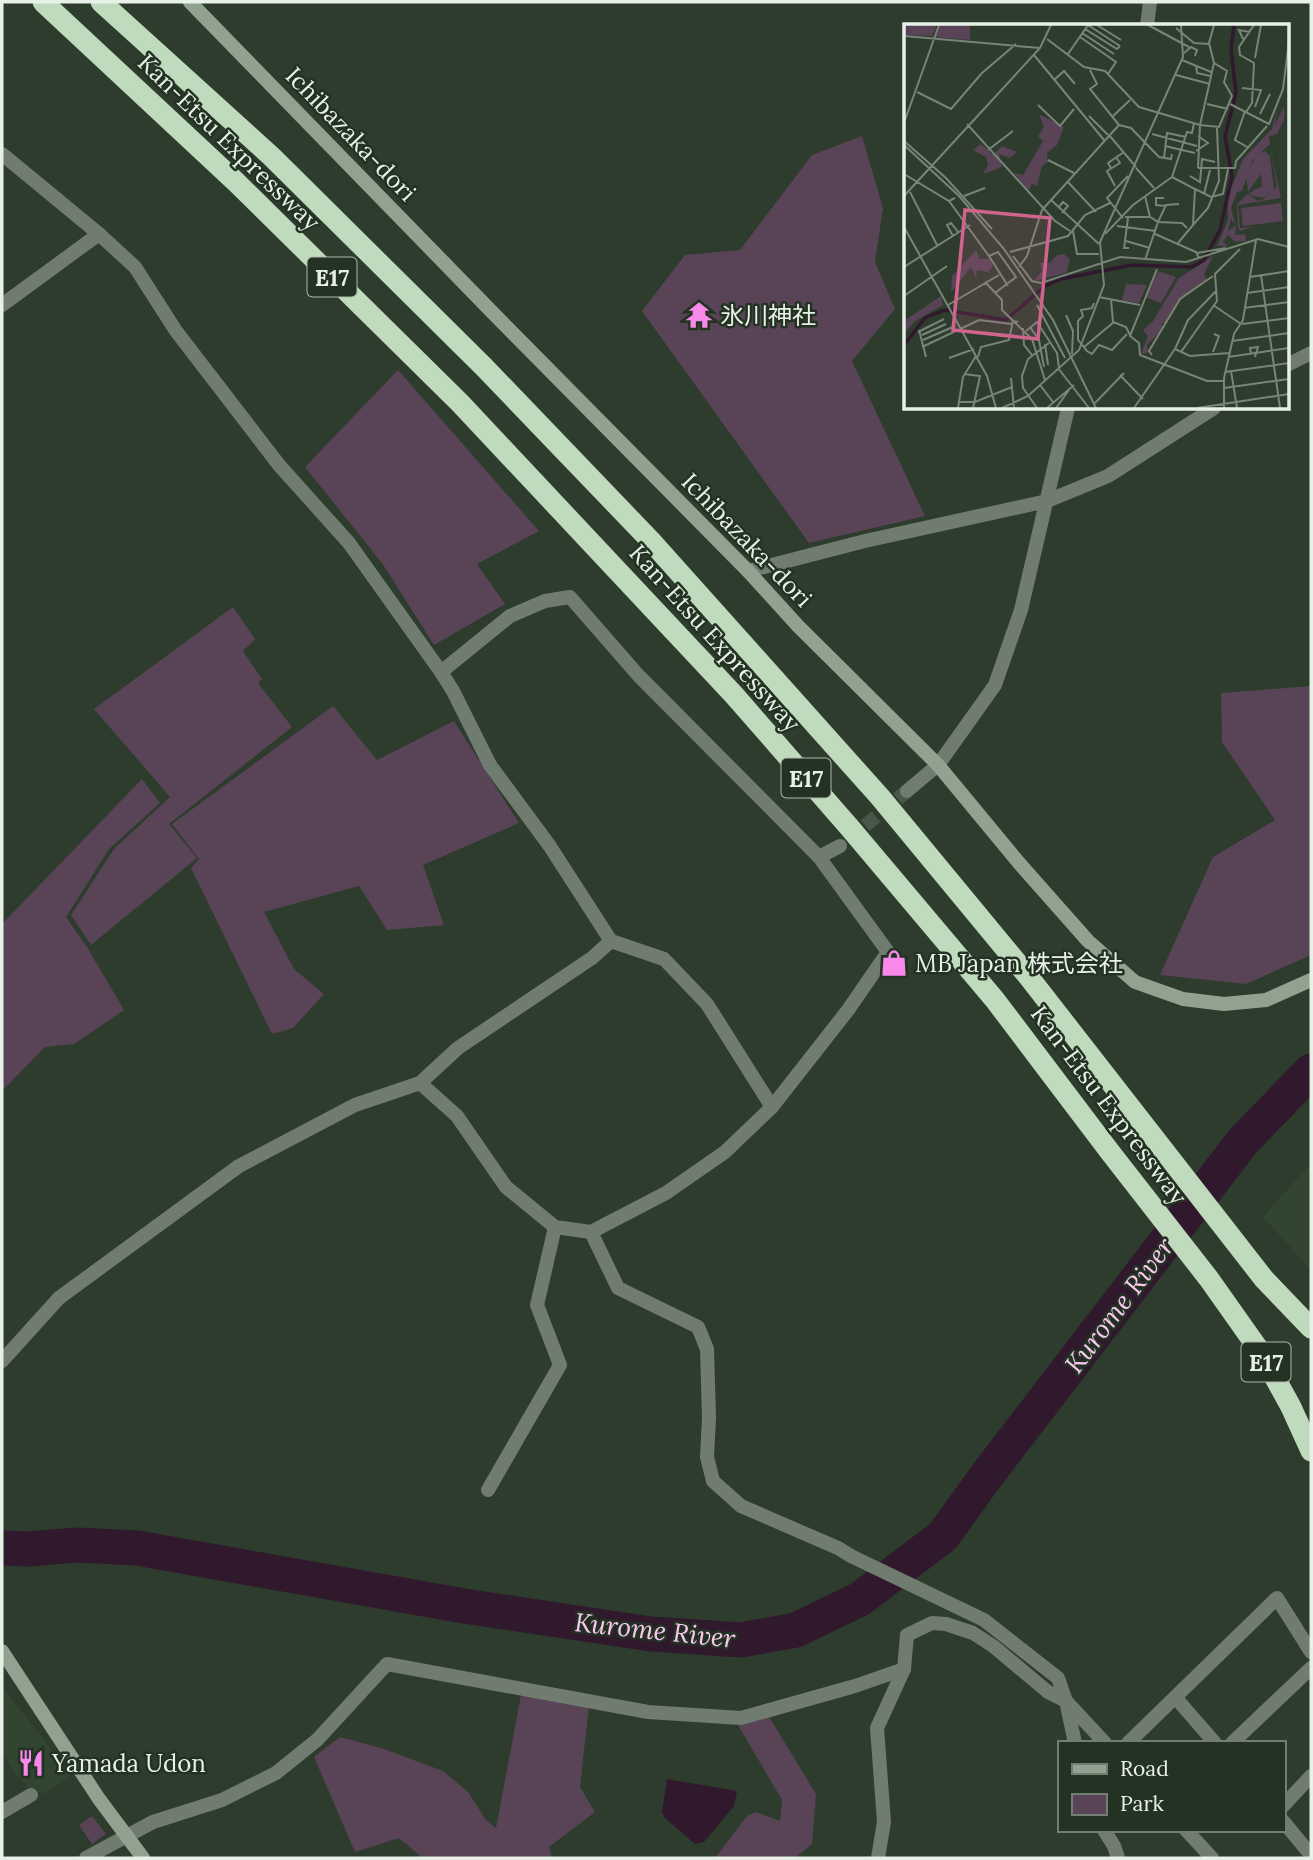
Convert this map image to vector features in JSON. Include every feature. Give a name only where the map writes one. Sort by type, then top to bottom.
[{"type":"highway","name":"Kan-Etsu Expressway","points":[[43,2],[236,182],[460,403],[734,695],[995,1000],[1209,1279],[1262,1354],[1311,1451]]},
{"type":"highway","name":"Kan-Etsu Expressway","points":[[101,2],[271,156],[484,367],[651,541],[880,797],[1028,976],[1264,1279],[1311,1328]]},
{"type":"street","name":"Ichibazaka-dori","points":[[191,2],[748,570],[798,626],[938,765],[1088,941],[1135,982],[1183,999],[1224,1004],[1266,1000],[1311,980]]},
{"type":"street","points":[[1147,24],[1150,2]]},
{"type":"street","points":[[2,154],[135,267],[176,331],[279,465],[349,543],[441,672],[490,765],[549,845],[611,941],[664,959],[707,1004],[772,1107]]},
{"type":"street","points":[[2,305],[99,234]]},
{"type":"street","points":[[1288,364],[1311,353]]},
{"type":"street","points":[[907,791],[938,765],[995,685],[1021,610],[1068,410]]},
{"type":"street","points":[[748,570],[1047,501],[1108,476],[1211,410]]},
{"type":"street","points":[[420,1083],[457,1116],[506,1187],[555,1227],[591,1232],[666,1193],[725,1152],[772,1107],[848,1010],[888,952],[819,857],[638,675],[569,597],[545,601],[510,616],[441,672]]},
{"type":"street","points":[[819,857],[840,846]]},
{"type":"street","points":[[2,1361],[59,1298],[239,1166],[355,1105],[420,1083],[458,1048],[592,958],[611,941]]},
{"type":"street","points":[[488,1489],[560,1365],[537,1305],[555,1227]]},
{"type":"street","points":[[591,1232],[618,1288],[698,1327],[707,1349],[707,1457],[713,1481],[741,1506],[838,1548],[984,1620],[1058,1678],[1066,1700],[1075,1741]]},
{"type":"street","points":[[1130,1741],[1277,1598],[1311,1652]]},
{"type":"street","points":[[878,1858],[884,1822],[877,1728],[904,1669],[907,1635],[932,1623],[946,1624],[973,1633],[1048,1692],[1066,1700],[1103,1741]]},
{"type":"street","points":[[2,1651],[99,1799],[143,1858]]},
{"type":"street","points":[[86,1858],[153,1822],[222,1800],[275,1773],[317,1740],[387,1664],[648,1712],[741,1717],[855,1686],[904,1669]]},
{"type":"street","points":[[1234,1741],[1311,1668]]},
{"type":"street","points":[[1175,1697],[1213,1741]]},
{"type":"street","points":[[1285,1804],[1311,1776]]},
{"type":"street","points":[[2,1812],[31,1795]]},
{"type":"street","points":[[1285,1823],[1311,1855]]},
{"type":"street","points":[[1105,1832],[1118,1858]]},
{"type":"street","points":[[1188,1832],[1212,1858]]},
{"type":"shaded area","points":[[1311,1163],[1311,1270],[1263,1217]]},
{"type":"shaded area","points":[[2,1686],[71,1775],[43,1794],[30,1788],[15,1774],[2,1751]]},
{"type":"shaded area","points":[[667,1779],[737,1791],[734,1806],[704,1842],[695,1844],[665,1818],[662,1812]]},
{"type":"green space","points":[[862,136],[883,208],[875,262],[895,309],[852,361],[925,516],[809,543],[642,311],[685,255],[740,250],[812,155]]},
{"type":"green space","points":[[398,370],[539,531],[477,564],[505,604],[434,645],[382,563],[305,467]]},
{"type":"green space","points":[[233,607],[255,639],[243,651],[262,679],[258,683],[292,727],[169,824],[197,858],[91,945],[71,915],[114,849],[170,797],[94,709]]},
{"type":"green space","points":[[1311,686],[1311,955],[1246,984],[1160,975],[1213,857],[1275,820],[1222,742],[1221,693]]},
{"type":"green space","points":[[333,706],[377,760],[454,721],[519,823],[423,865],[444,925],[387,930],[359,886],[264,912],[294,969],[324,994],[293,1028],[272,1034],[191,868],[199,859],[172,824]]},
{"type":"green space","points":[[142,779],[160,803],[109,849],[66,917],[124,1010],[74,1044],[45,1047],[2,1091],[2,924]]},
{"type":"green space","points":[[521,1695],[589,1706],[580,1787],[595,1812],[549,1847],[552,1858],[423,1858],[399,1838],[355,1852],[314,1757],[340,1737],[384,1749],[443,1771],[468,1792],[486,1820],[496,1828]]},
{"type":"green space","points":[[768,1715],[816,1794],[812,1844],[795,1858],[715,1858],[747,1816],[756,1812],[780,1821],[782,1800],[738,1725]]},
{"type":"green space","points":[[92,1816],[106,1834],[92,1844],[79,1825]]},
{"type":"waterway","name":"Kurome River","points":[[2,1548],[78,1545],[137,1548],[464,1606],[651,1634],[741,1640],[796,1630],[860,1599],[943,1536],[1243,1141],[1311,1071]]},
{"type":"tunnel","points":[[849,839],[907,791]]},
{"type":"place","name":"氷川神社","points":[[699,315]]},
{"type":"place","name":"MB Japan 株式会社","points":[[894,963]]},
{"type":"place","name":"Yamada Udon","points":[[31,1763]]}]
